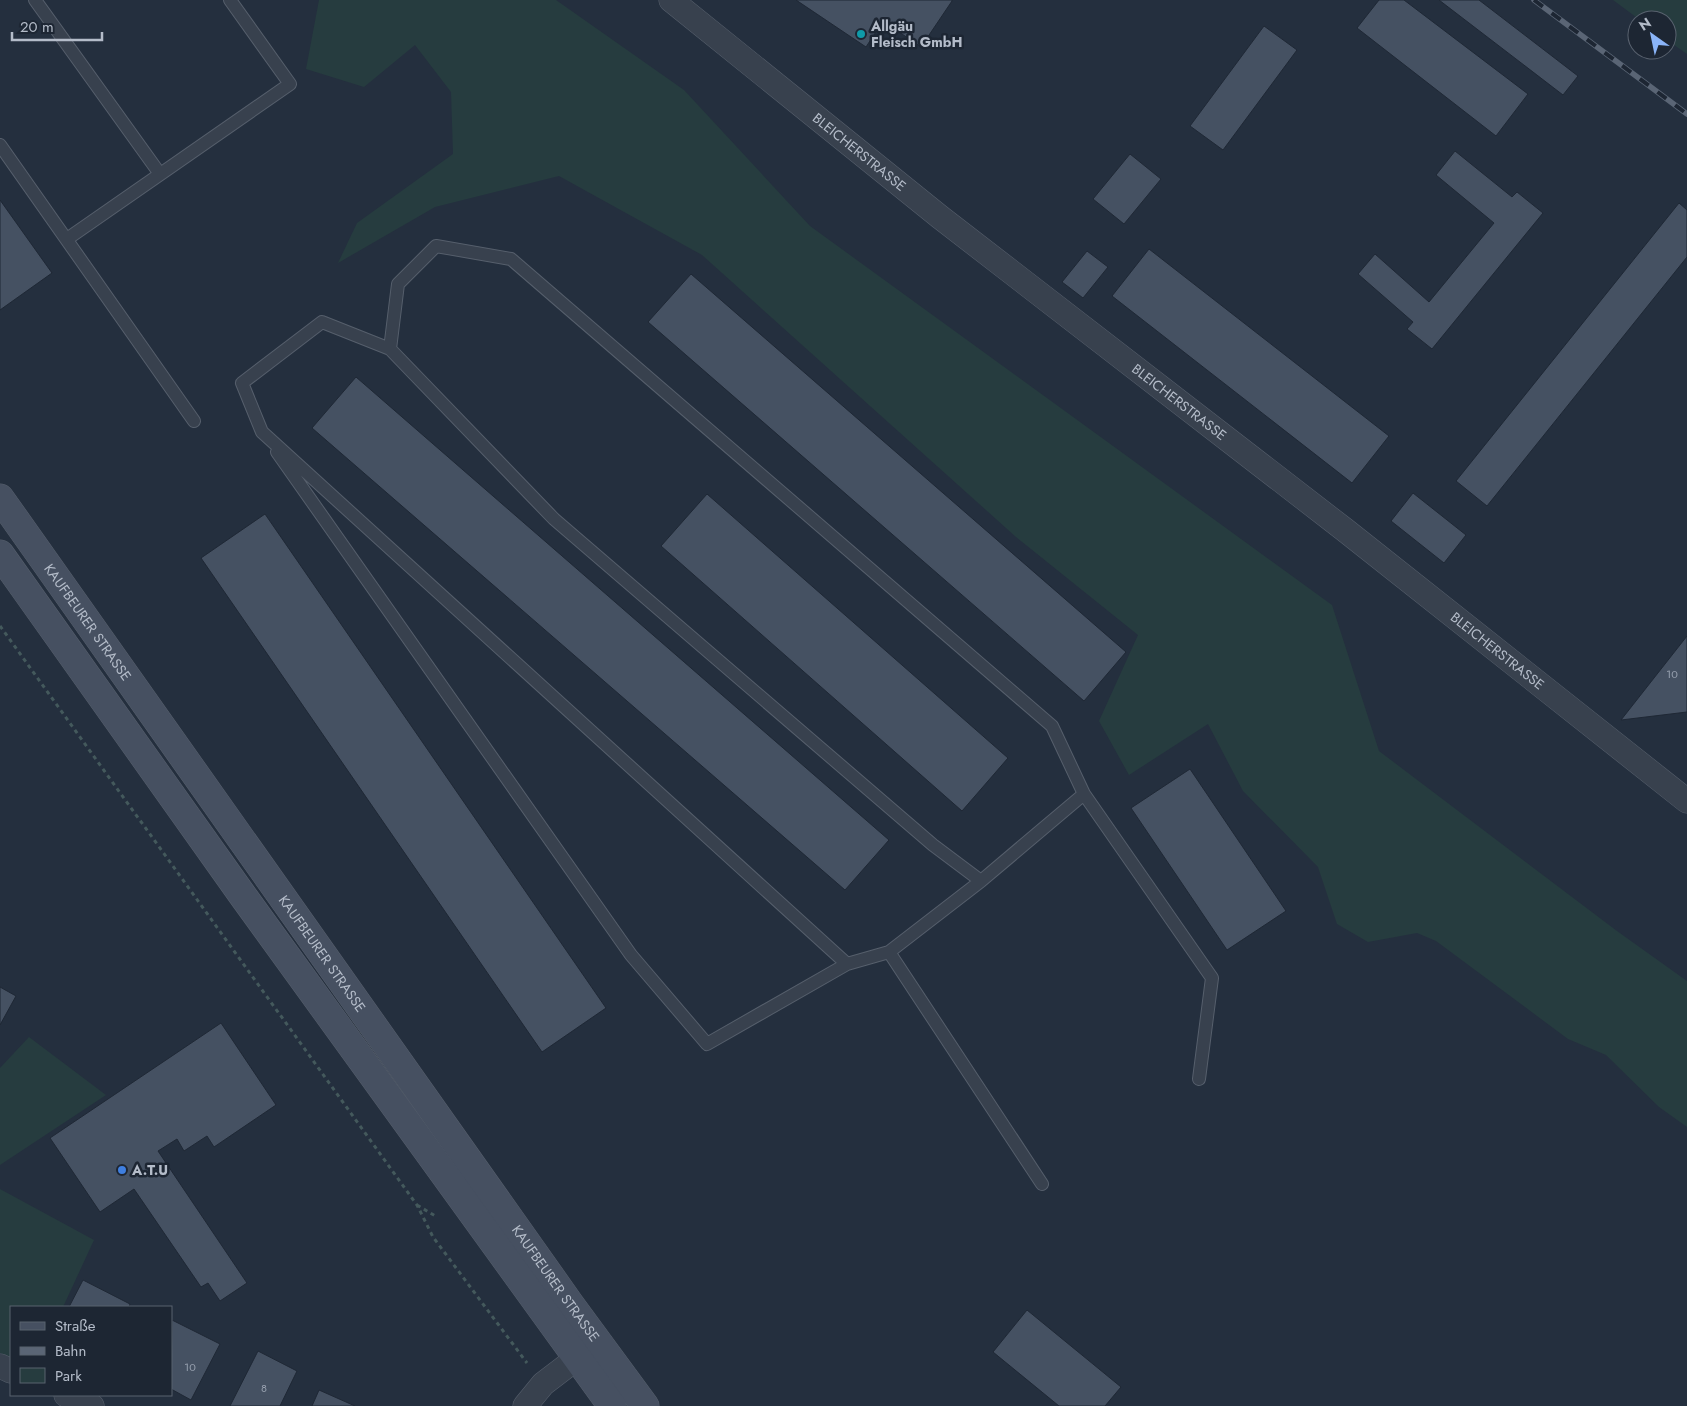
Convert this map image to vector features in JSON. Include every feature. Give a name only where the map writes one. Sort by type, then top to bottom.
[{"type":"main road","name":"KAUFBEURER STRASSE","points":[[0,498],[558,1288],[645,1406]]},
{"type":"main road","name":"KAUFBEURER STRASSE","points":[[0,554],[243,896],[612,1406]]},
{"type":"street","name":"BLEICHERSTRASSE","points":[[671,0],[948,223],[1345,530],[1687,801]]},
{"type":"street","points":[[526,1406],[543,1384],[577,1358]]},
{"type":"street","points":[[68,1396],[92,1406]]},
{"type":"lane","points":[[35,0],[160,174]]},
{"type":"lane","points":[[67,240],[290,84],[230,0]]},
{"type":"lane","points":[[0,145],[194,421]]},
{"type":"lane","points":[[390,349],[398,284],[436,246],[511,258],[1052,726],[1084,794],[1212,978],[1199,1079]]},
{"type":"lane","points":[[981,881],[933,845],[554,518],[390,349],[322,322],[242,383],[262,432],[631,955],[708,1044],[847,964],[889,952],[981,881],[1084,794]]},
{"type":"lane","points":[[262,432],[847,964]]},
{"type":"lane","points":[[889,952],[1042,1184]]},
{"type":"path","points":[[0,626],[417,1204],[433,1237],[543,1384]]},
{"type":"green space","points":[[319,0],[556,0],[684,90],[810,226],[1332,605],[1379,751],[1617,931],[1687,981],[1687,1127],[1659,1107],[1606,1055],[1568,1039],[1436,941],[1417,933],[1368,942],[1337,924],[1318,867],[1243,791],[1208,724],[1129,775],[1099,721],[1138,635],[1016,537],[702,255],[559,176],[435,207],[338,263],[357,223],[453,154],[451,92],[415,45],[364,87],[306,69]]},
{"type":"green space","points":[[1613,0],[1687,0],[1687,54],[1677,47],[1677,10],[1627,10]]},
{"type":"green space","points":[[29,1037],[106,1095],[0,1165],[0,1068]]},
{"type":"green space","points":[[0,1189],[94,1240],[63,1306],[10,1306],[10,1358],[0,1353]]},
{"type":"building","name":"Allgäu Fleisch GmbH","points":[[796,0],[952,1],[921,47],[883,21],[866,47]]},
{"type":"building","points":[[1379,0],[1404,0],[1528,94],[1496,136],[1357,28]]},
{"type":"building","points":[[1439,0],[1479,0],[1578,76],[1563,95]]},
{"type":"building","points":[[1264,26],[1297,50],[1223,150],[1190,126]]},
{"type":"building","points":[[1455,151],[1512,197],[1517,192],[1543,213],[1432,349],[1407,329],[1413,322],[1358,274],[1375,254],[1429,302],[1494,223],[1436,175]]},
{"type":"building","points":[[1130,154],[1161,179],[1124,224],[1093,199]]},
{"type":"building","points":[[0,200],[52,273],[0,310]]},
{"type":"building","points":[[1679,203],[1687,210],[1687,257],[1487,506],[1456,481]]},
{"type":"building","points":[[1149,249],[1389,436],[1352,483],[1112,296]]},
{"type":"building","points":[[1087,251],[1108,267],[1083,298],[1062,282]]},
{"type":"building","points":[[691,274],[1126,652],[1084,701],[648,322]]},
{"type":"building","points":[[356,377],[889,840],[845,890],[312,428]]},
{"type":"building","points":[[1413,493],[1466,535],[1444,563],[1391,521]]},
{"type":"building","points":[[707,494],[1008,758],[962,811],[661,546]]},
{"type":"building","points":[[265,514],[606,1008],[542,1052],[201,558]]},
{"type":"building","points":[[1687,636],[1687,712],[1621,720]]},
{"type":"building","points":[[1190,769],[1286,911],[1227,950],[1131,808]]},
{"type":"building","points":[[0,987],[16,996],[0,1025]]},
{"type":"building","name":"A.T.U","points":[[221,1023],[276,1105],[214,1147],[207,1136],[184,1151],[177,1139],[158,1151],[247,1283],[220,1301],[208,1283],[201,1287],[134,1189],[100,1212],[50,1138]]},
{"type":"building","points":[[83,1280],[130,1304],[129,1306],[70,1306]]},
{"type":"building","points":[[1027,1310],[1121,1387],[1105,1406],[1059,1406],[993,1352]]},
{"type":"building","points":[[172,1320],[220,1344],[191,1400],[172,1390]]},
{"type":"building","points":[[258,1351],[297,1371],[280,1406],[230,1406]]},
{"type":"building","points":[[319,1390],[355,1406],[312,1406]]},
{"type":"railway","points":[[1534,0],[1687,114]]},
{"type":"place","name":"Allgäu Fleisch GmbH","points":[[861,34]]},
{"type":"place","name":"A.T.U","points":[[122,1170]]}]
